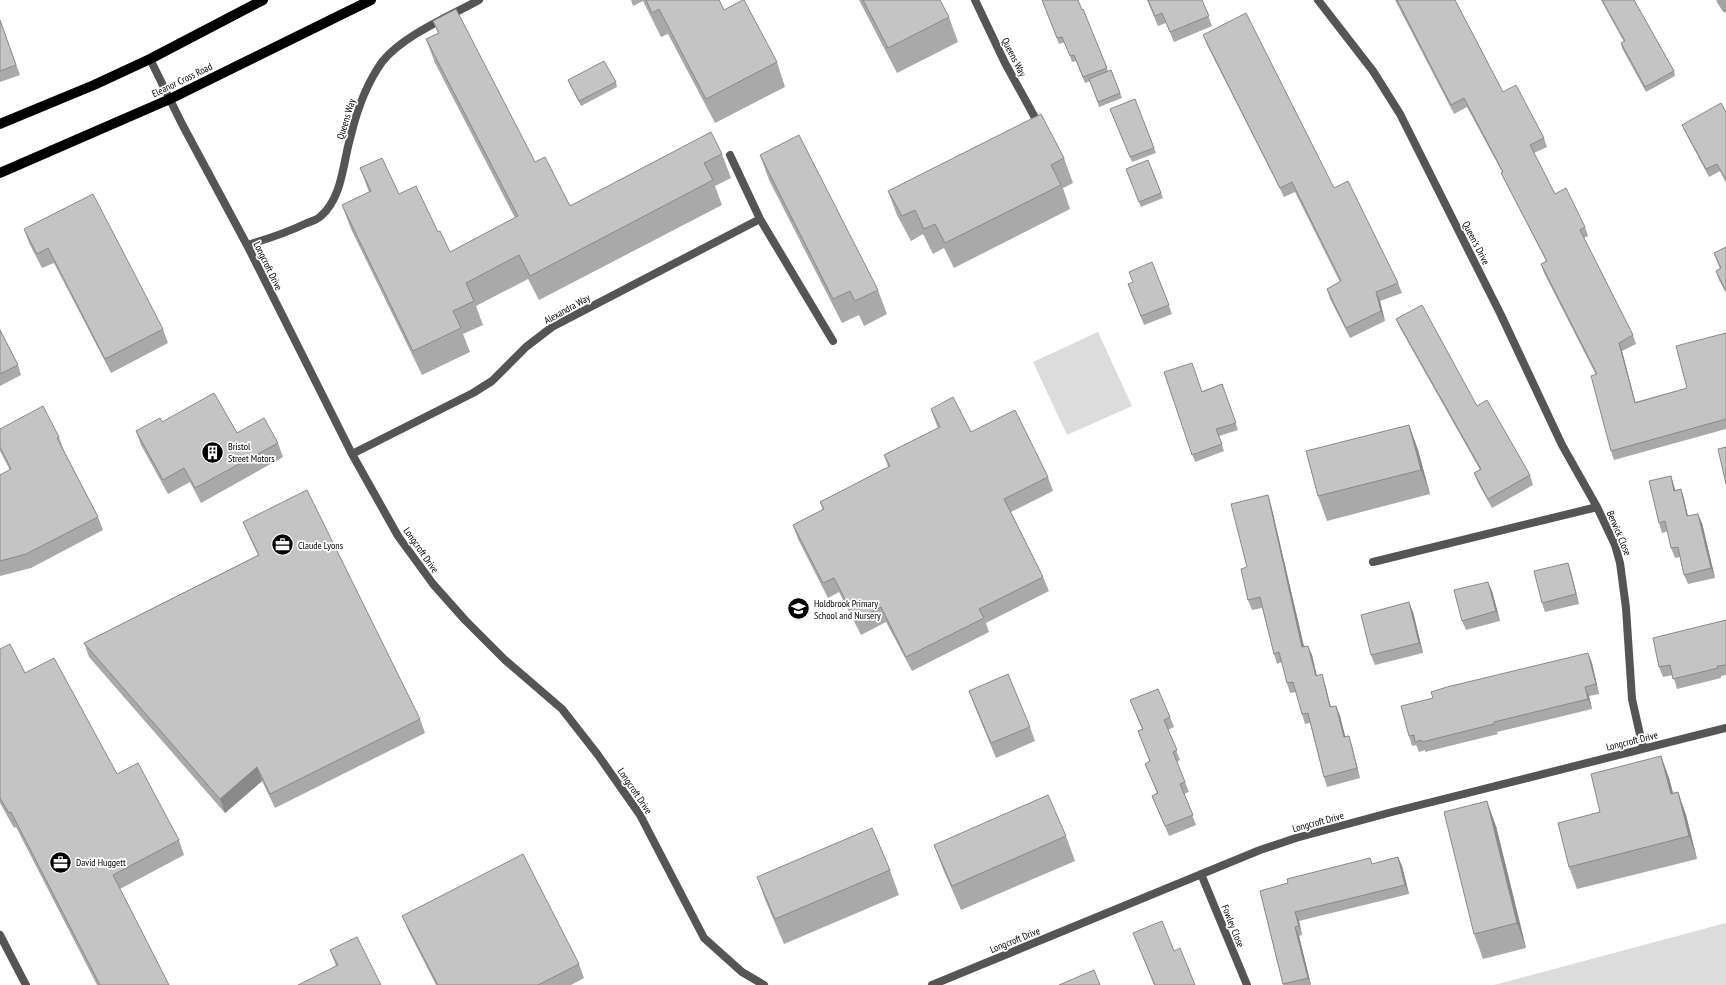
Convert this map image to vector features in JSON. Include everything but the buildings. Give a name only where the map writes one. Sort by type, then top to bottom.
[{"type":"main road","points":[[0,124],[94,85],[150,59],[262,0]]},
{"type":"main road","name":"Eleanor Cross Road","points":[[0,173],[170,99],[372,0]]},
{"type":"street","name":"Queens Way","points":[[247,245],[294,230],[320,217],[331,205],[338,190],[351,134],[364,94],[382,62],[391,52],[414,36],[479,0]]},
{"type":"street","name":"Queens Way","points":[[975,0],[1005,62],[1038,123]]},
{"type":"street","name":"Queen's Drive","points":[[1318,0],[1373,71],[1400,114],[1501,315],[1562,445],[1597,507]]},
{"type":"street","name":"Longcroft Drive","points":[[150,59],[182,124],[247,245],[352,454],[398,536],[433,584],[464,620],[505,660],[562,709],[598,755],[640,815],[704,938],[742,972],[764,985]]},
{"type":"street","points":[[730,155],[760,219],[833,341]]},
{"type":"street","name":"Alexandra Way","points":[[352,454],[473,393],[492,381],[526,347],[552,327],[760,219]]},
{"type":"street","name":"Berwick Close","points":[[1373,562],[1597,507],[1615,545],[1620,563],[1626,608],[1632,699],[1643,748]]},
{"type":"street","name":"Longcroft Drive","points":[[932,985],[1260,850],[1296,838],[1726,728]]},
{"type":"street","name":"Fowley Close","points":[[1201,874],[1246,985]]},
{"type":"street","points":[[0,935],[26,985]]},
{"type":"shaded area","points":[[1098,332],[1132,406],[1067,435],[1033,362]]},
{"type":"shaded area","points":[[1726,923],[1726,985],[1494,985]]},
{"type":"waterway","points":[[1721,0],[1726,8]]},
{"type":"place","name":"Bristol Street Motors","points":[[213,452]]},
{"type":"place","name":"Claude Lyons","points":[[283,545]]},
{"type":"place","name":"Holdbrook Primary School and Nursery","points":[[799,609]]},
{"type":"place","name":"David Huggett","points":[[61,862]]}]
